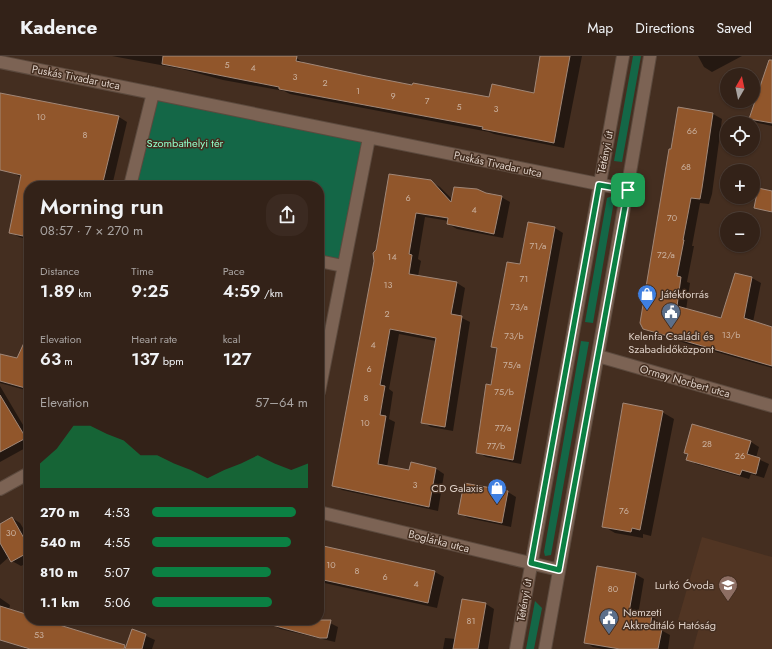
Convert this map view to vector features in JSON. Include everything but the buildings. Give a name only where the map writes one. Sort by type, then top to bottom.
[{"type":"street","name":"Tétényi út","points":[[516,649],[623,56]]},
{"type":"street","points":[[544,649],[628,190],[650,56]]},
{"type":"street","name":"Puskás Tivadar utca","points":[[0,62],[153,93]]},
{"type":"street","points":[[131,181],[153,93],[369,138],[324,366]]},
{"type":"street","name":"Puskás Tivadar utca","points":[[369,138],[628,190]]},
{"type":"street","points":[[324,262],[343,266]]},
{"type":"street","name":"Ormay Norbert utca","points":[[598,356],[772,406]]},
{"type":"street","points":[[0,489],[24,476]]},
{"type":"street","name":"Boglárka utca","points":[[324,513],[559,570]]},
{"type":"shaded area","name":"Lurkó Óvoda","points":[[702,537],[772,557],[772,649],[693,649],[700,624],[678,620]]},
{"type":"green space","points":[[633,56],[641,56],[622,162],[614,161]]},
{"type":"green space","name":"Szombathelyi tér","points":[[153,93],[369,138],[343,266],[324,262],[324,181],[131,181]]},
{"type":"green space","points":[[612,196],[614,201],[593,323],[585,322],[607,198]]},
{"type":"green space","points":[[581,341],[589,342],[551,555],[545,556],[544,552]]},
{"type":"green space","points":[[535,601],[542,608],[534,649],[526,649]]},
{"type":"place","name":"Játékforrás","points":[[647,311]]},
{"type":"place","name":"Kelenfa Családi és Szabadidőközpont","points":[[671,329]]},
{"type":"place","name":"CD Galaxis","points":[[497,505]]},
{"type":"place","name":"Lurkó Óvoda","points":[[728,602]]},
{"type":"place","name":"Nemzeti Akkreditáló Hatóság","points":[[609,635]]},
{"type":"route","points":[[599,185],[628,190],[559,570],[531,563],[599,185]]}]
